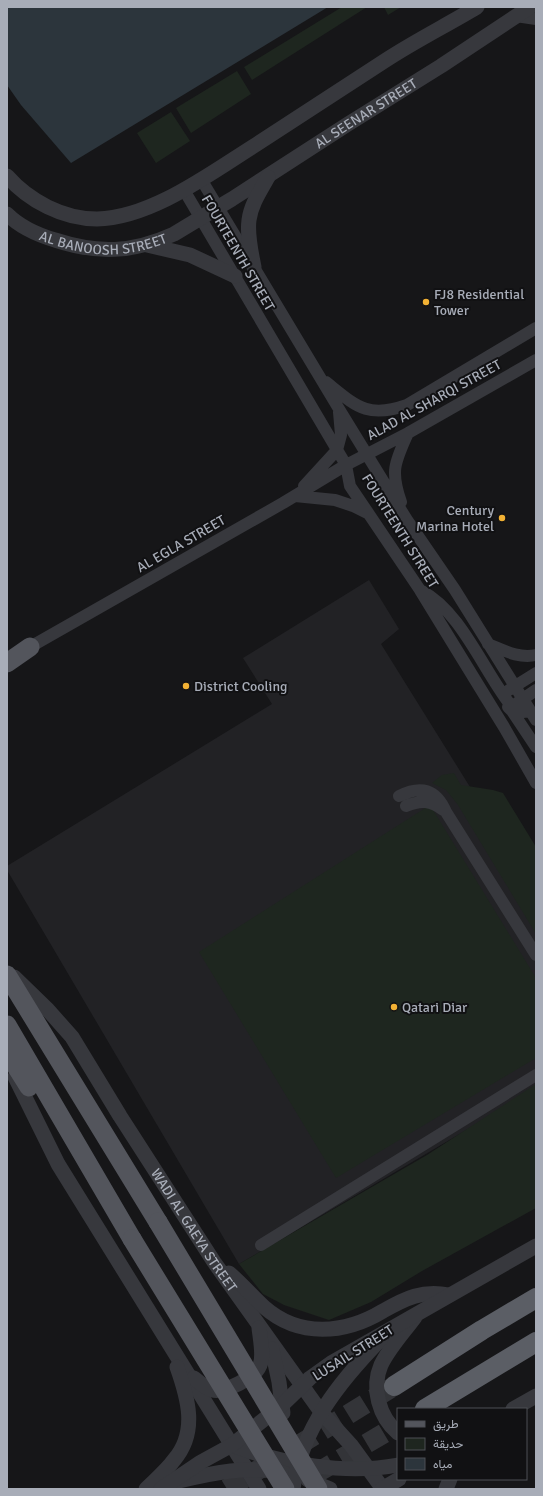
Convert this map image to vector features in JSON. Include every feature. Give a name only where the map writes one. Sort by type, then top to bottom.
[{"type":"highway","points":[[394,1386],[482,1330],[536,1298]]},
{"type":"highway","points":[[427,1408],[536,1342]]},
{"type":"main road","points":[[7,656],[30,647]]},
{"type":"main road","points":[[7,663],[30,647]]},
{"type":"main road","name":"WADI AL GAEYA STREET","points":[[7,975],[158,1222],[318,1489]]},
{"type":"main road","points":[[7,1025],[132,1239],[289,1475]]},
{"type":"main road","points":[[7,1052],[77,1163],[102,1188]]},
{"type":"street","points":[[184,190],[388,59],[477,7]]},
{"type":"street","name":"AL SEENAR STREET","points":[[201,218],[441,66],[530,7]]},
{"type":"street","points":[[516,16],[536,19]]},
{"type":"street","points":[[254,267],[249,240],[249,219],[255,201],[269,175]]},
{"type":"street","name":"AL BANOOSH STREET","points":[[7,176],[32,198],[47,206],[62,213],[98,219],[131,212],[150,206],[184,190]]},
{"type":"street","name":"FOURTEENTH STREET","points":[[201,179],[407,520],[455,590],[488,644],[534,713]]},
{"type":"street","name":"FOURTEENTH STREET","points":[[184,190],[346,465],[350,486],[420,590],[489,702],[536,783]]},
{"type":"street","name":"AL BANOOSH STREET","points":[[7,214],[37,234],[81,248],[109,250],[146,245],[174,234],[201,218]]},
{"type":"street","points":[[146,245],[190,255],[235,276]]},
{"type":"street","name":"ALAD AL SHARQI STREET","points":[[321,377],[360,408],[371,411],[392,410],[407,405],[536,328]]},
{"type":"street","name":"ALAD AL SHARQI STREET","points":[[346,465],[408,433],[536,360]]},
{"type":"street","points":[[305,397],[326,421],[341,435],[382,446]]},
{"type":"street","points":[[295,496],[337,450],[341,435],[339,409]]},
{"type":"street","points":[[407,520],[398,495],[394,470],[395,462],[408,433]]},
{"type":"street","name":"AL EGLA STREET","points":[[30,647],[295,496],[346,465]]},
{"type":"street","points":[[295,496],[335,500],[353,506],[367,513]]},
{"type":"street","points":[[420,590],[438,601],[452,616],[536,747]]},
{"type":"street","points":[[488,644],[509,653],[522,656],[536,655]]},
{"type":"street","points":[[489,702],[536,673]]},
{"type":"street","points":[[504,727],[506,716],[511,707],[536,690]]},
{"type":"street","points":[[489,702],[502,702],[523,712],[534,713]]},
{"type":"street","points":[[504,727],[518,718],[534,713]]},
{"type":"street","points":[[403,801],[415,790],[427,791],[436,795],[536,955]]},
{"type":"street","name":"WADI AL GAEYA STREET","points":[[7,971],[48,1010],[72,1037],[120,1116],[214,1262],[321,1412],[350,1446],[382,1489]]},
{"type":"street","points":[[7,1061],[58,1164],[259,1489]]},
{"type":"street","points":[[261,1245],[536,1075]]},
{"type":"street","name":"LUSAIL STREET","points":[[166,1486],[201,1462],[232,1445],[331,1363],[536,1246]]},
{"type":"street","points":[[214,1262],[237,1279],[265,1308],[289,1323],[322,1330],[340,1329],[368,1320],[412,1296],[435,1292],[449,1295]]},
{"type":"street","points":[[397,1432],[389,1423],[380,1407],[377,1392],[378,1380],[381,1366],[391,1349],[418,1313]]},
{"type":"street","points":[[188,1373],[202,1385],[212,1390],[221,1390],[244,1381],[255,1372],[260,1365],[262,1348],[258,1324]]},
{"type":"street","points":[[274,1489],[289,1475],[321,1412],[352,1370],[392,1328]]},
{"type":"street","points":[[270,1341],[282,1405],[283,1435],[289,1475]]},
{"type":"street","points":[[146,1489],[180,1453],[186,1442],[189,1427],[190,1414],[188,1400],[170,1345]]},
{"type":"street","points":[[515,1408],[536,1396]]},
{"type":"street","points":[[232,1445],[256,1453],[289,1475],[342,1468],[367,1468],[397,1465]]},
{"type":"street","points":[[166,1486],[205,1475],[247,1470],[289,1475],[330,1489]]},
{"type":"street","points":[[382,1489],[397,1480]]},
{"type":"shaded area","points":[[369,580],[399,629],[381,644],[536,893],[536,1089],[239,1264],[7,870],[7,866],[272,704],[243,658]]},
{"type":"green space","points":[[342,7],[367,7],[252,80],[244,67]]},
{"type":"green space","points":[[384,7],[401,7],[388,15]]},
{"type":"green space","points":[[237,71],[251,94],[191,133],[176,108]]},
{"type":"green space","points":[[171,112],[190,141],[156,163],[137,133]]},
{"type":"green space","points":[[454,773],[461,785],[503,793],[536,847],[536,934],[458,805],[446,790],[432,783],[442,775]]},
{"type":"green space","points":[[430,805],[536,978],[536,1058],[336,1178],[199,952]]},
{"type":"green space","points":[[536,1084],[536,1208],[422,1271],[371,1302],[329,1320],[284,1305],[263,1294],[239,1264],[427,1155]]},
{"type":"water","points":[[7,7],[328,7],[71,163],[21,105],[7,85]]},
{"type":"tunnel","points":[[297,1446],[394,1386]]},
{"type":"tunnel","points":[[315,1474],[397,1426]]},
{"type":"tunnel","points":[[227,1489],[266,1465]]},
{"type":"place","name":"FJ8 Residential Tower","points":[[426,302]]},
{"type":"place","name":"Century Marina Hotel","points":[[502,518]]},
{"type":"place","name":"District Cooling","points":[[186,686]]},
{"type":"place","name":"Qatari Diar","points":[[394,1007]]}]
